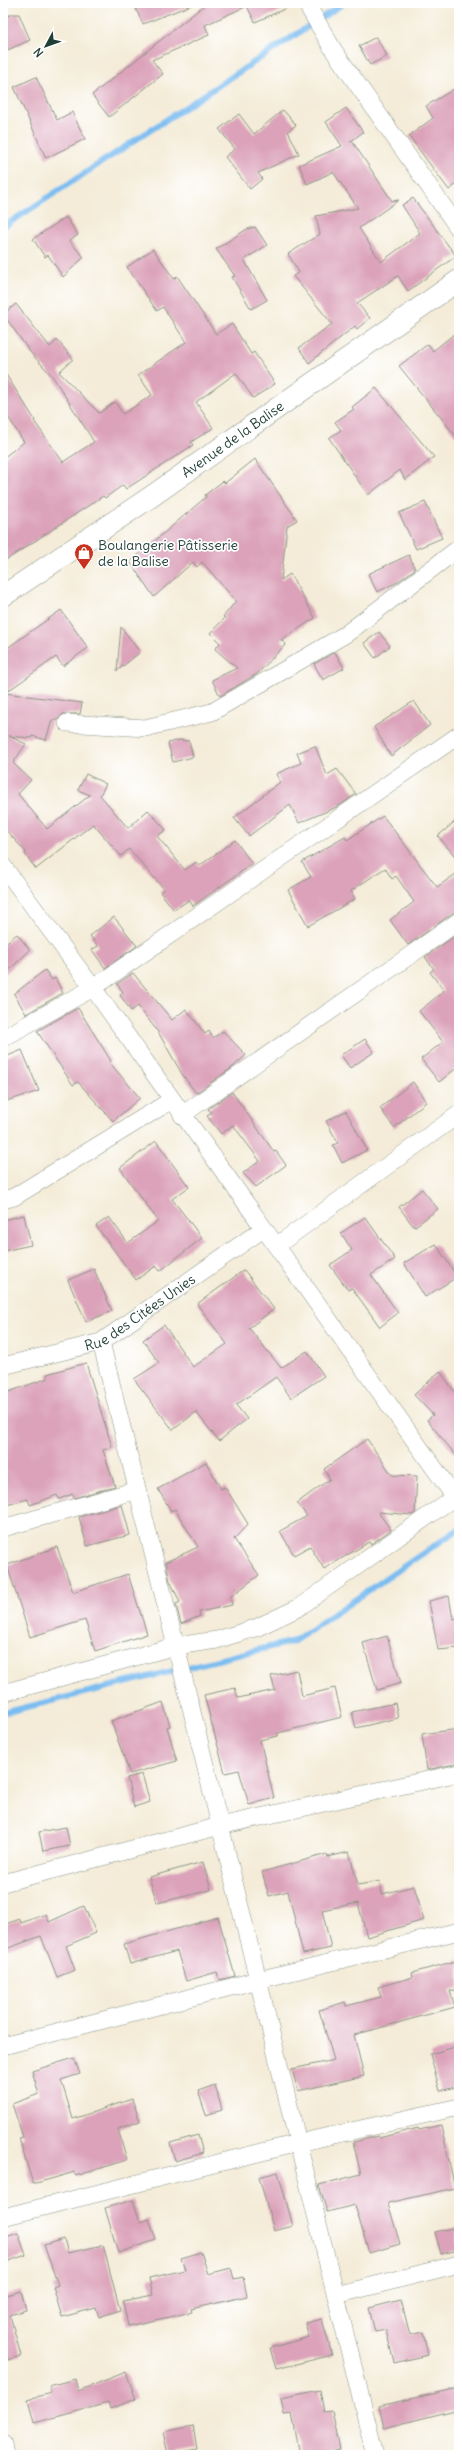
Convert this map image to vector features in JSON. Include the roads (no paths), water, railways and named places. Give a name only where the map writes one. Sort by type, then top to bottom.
[{"type":"street","points":[[306,3],[334,51],[459,229]]},
{"type":"street","name":"Avenue de la Balise","points":[[3,596],[152,496],[459,280]]},
{"type":"street","points":[[67,723],[145,728],[212,712],[346,634],[459,548]]},
{"type":"street","points":[[3,1038],[93,988],[459,735]]},
{"type":"street","points":[[3,866],[93,988],[263,1229],[458,1498],[298,1608],[258,1627],[177,1652],[3,1693]]},
{"type":"street","points":[[182,1115],[459,921]]},
{"type":"street","points":[[3,1200],[14,1197],[172,1100]]},
{"type":"street","points":[[276,1246],[459,1114]]},
{"type":"street","name":"Rue des Citées Unies","points":[[3,1366],[101,1342],[263,1229]]},
{"type":"street","points":[[101,1342],[375,2455]]},
{"type":"street","points":[[3,1528],[137,1490]]},
{"type":"street","points":[[3,1883],[220,1826],[459,1773]]},
{"type":"street","points":[[3,2046],[258,1980],[459,1931]]},
{"type":"street","points":[[3,2217],[298,2143],[459,2107]]},
{"type":"street","points":[[336,2295],[459,2264]]},
{"type":"street","points":[[3,2444],[5,2455]]},
{"type":"waterway","points":[[3,227],[344,3]]},
{"type":"waterway","points":[[3,1713],[294,1641],[459,1529]]},
{"type":"place","name":"Boulangerie Pâtisserie de la Balise","points":[[84,570]]}]
